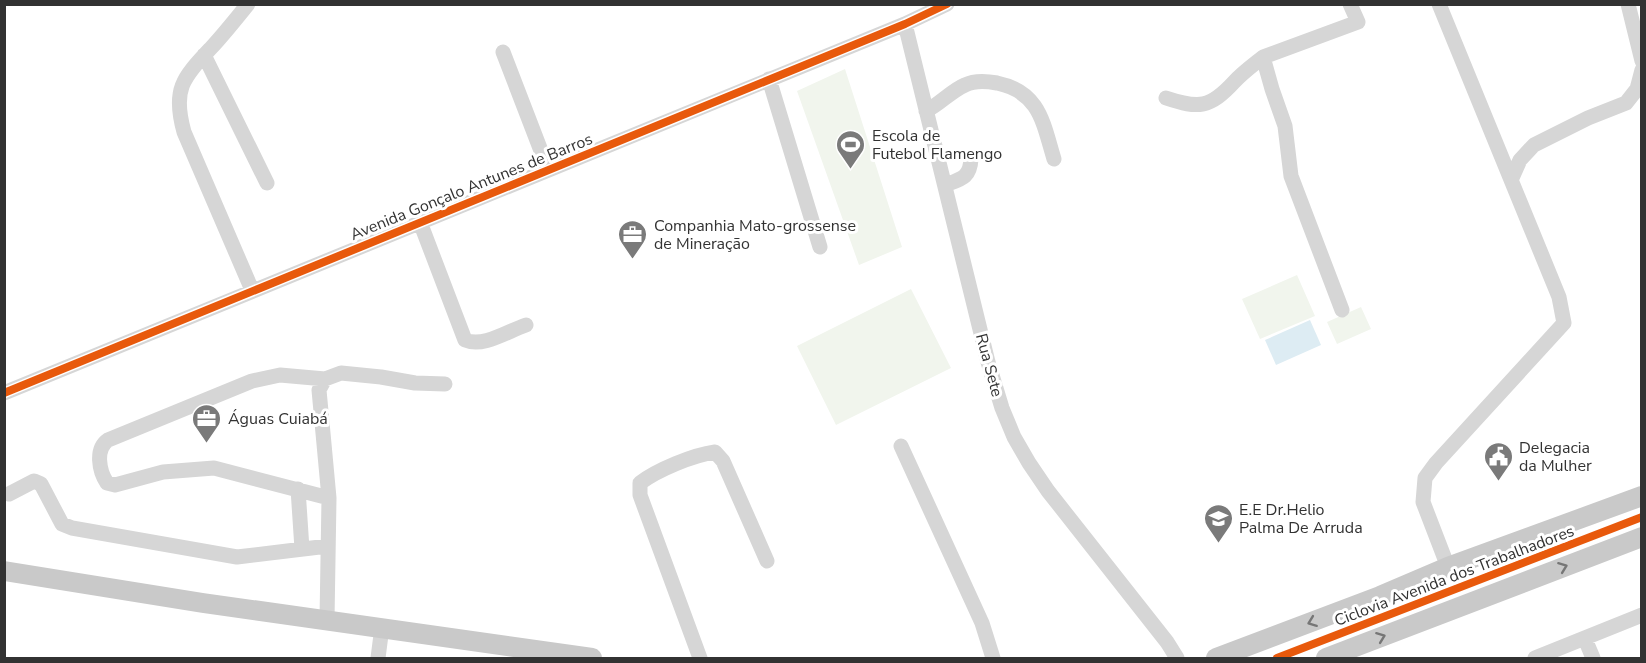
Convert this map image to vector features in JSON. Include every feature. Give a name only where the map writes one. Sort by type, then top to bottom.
[{"type":"main road","points":[[1216,658],[1380,596],[1448,567],[1641,496]]},
{"type":"main road","points":[[1326,658],[1641,537]]},
{"type":"main road","points":[[4,571],[202,603],[592,658]]},
{"type":"street","points":[[207,52],[234,4]]},
{"type":"street","points":[[248,4],[193,66],[185,78],[178,102],[184,132],[252,290]]},
{"type":"street","name":"Avenida Gonçalo Antunes de Barros","points":[[4,393],[905,24],[947,4]]},
{"type":"street","points":[[1166,98],[1193,106],[1205,104],[1225,93],[1234,81],[1263,57],[1358,22],[1350,4]]},
{"type":"street","points":[[1439,4],[1560,297],[1564,323],[1425,478],[1423,502],[1448,567]]},
{"type":"street","points":[[1628,4],[1641,61]]},
{"type":"street","name":"Rua Sete","points":[[905,24],[988,362],[1002,408],[1014,437],[1048,492],[1178,658]]},
{"type":"street","points":[[207,52],[267,183]]},
{"type":"street","points":[[503,52],[548,169]]},
{"type":"street","points":[[1263,57],[1285,126],[1291,176],[1342,310]]},
{"type":"street","points":[[1512,178],[1521,160],[1534,145],[1588,118],[1626,103],[1637,89],[1641,70]]},
{"type":"street","points":[[769,79],[820,247]]},
{"type":"street","points":[[926,111],[964,85],[989,82],[1010,86],[1031,100],[1039,111],[1054,159]]},
{"type":"street","points":[[945,185],[965,177],[969,173],[971,159]]},
{"type":"street","points":[[420,222],[465,339],[472,343],[481,342],[526,324]]},
{"type":"street","points":[[329,498],[214,468],[163,472],[115,485],[107,483],[104,479],[99,452],[101,444],[108,440],[252,381],[280,375],[325,379],[341,373],[416,383],[445,384]]},
{"type":"street","points":[[325,379],[319,390],[318,402],[329,498],[327,620]]},
{"type":"street","points":[[901,446],[982,623],[993,658]]},
{"type":"street","points":[[700,658],[640,495],[639,483],[657,473],[715,452],[723,461],[767,561]]},
{"type":"street","points":[[9,494],[34,481],[41,484],[62,524],[72,528],[237,557],[328,546]]},
{"type":"street","points":[[298,489],[302,549]]},
{"type":"street","points":[[1535,658],[1641,615]]},
{"type":"street","points":[[378,658],[382,627]]},
{"type":"street","points":[[1585,639],[1593,658]]},
{"type":"shaded area","name":"Escola de Futebol Flamengo","points":[[845,69],[902,247],[859,265],[797,91]]},
{"type":"shaded area","points":[[1297,275],[1315,316],[1260,339],[1242,299]]},
{"type":"shaded area","points":[[911,289],[951,368],[836,425],[797,346]]},
{"type":"shaded area","points":[[1361,307],[1371,329],[1337,344],[1327,322]]},
{"type":"shaded area","points":[[1310,320],[1321,345],[1276,365],[1265,340]]},
{"type":"cycle path","points":[[4,393],[905,24],[947,4]]},
{"type":"cycle path","name":"Ciclovia Avenida dos Trabalhadores","points":[[1277,658],[1642,517]]},
{"type":"place","name":"Escola de Futebol Flamengo","points":[[851,170]]},
{"type":"place","name":"Companhia Mato-grossense de Mineração","points":[[633,260]]},
{"type":"place","name":"Águas Cuiabá","points":[[207,444]]},
{"type":"place","name":"Delegacia da Mulher","points":[[1498,482]]},
{"type":"place","name":"E.E Dr.Helio Palma De Arruda","points":[[1218,544]]}]
